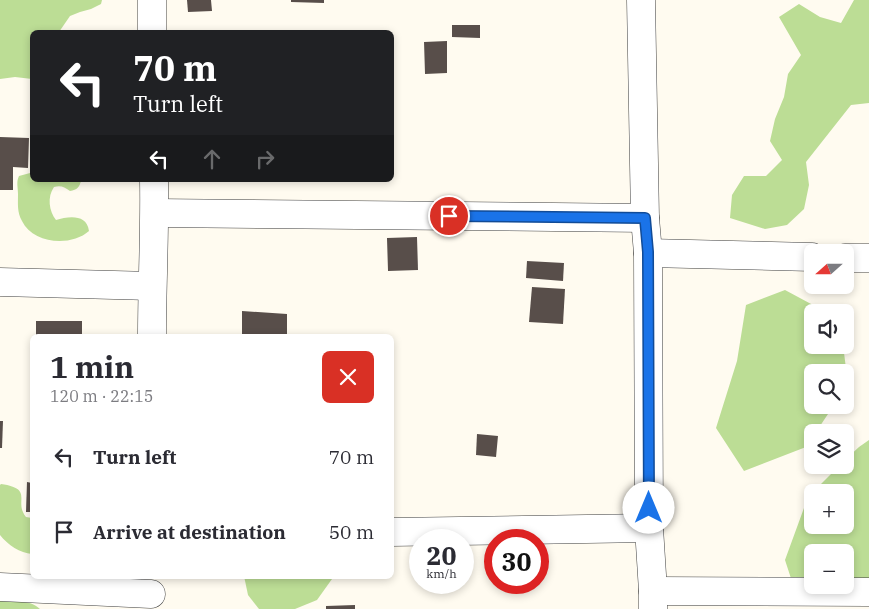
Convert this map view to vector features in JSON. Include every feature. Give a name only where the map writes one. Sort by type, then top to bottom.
[{"type":"street","points":[[152,0],[152,30]]},
{"type":"street","points":[[641,0],[645,218],[648,252],[649,528],[653,600],[869,592]]},
{"type":"street","points":[[152,334],[154,182]]},
{"type":"street","points":[[155,212],[645,218]]},
{"type":"street","points":[[648,252],[804,257]]},
{"type":"street","points":[[854,258],[869,258]]},
{"type":"street","points":[[0,282],[152,286]]},
{"type":"street","points":[[394,532],[649,528]]},
{"type":"street","points":[[0,587],[151,593]]},
{"type":"green space","points":[[0,0],[102,0],[101,4],[91,9],[70,16],[60,30],[30,30],[30,79],[15,77],[0,79]]},
{"type":"green space","points":[[854,0],[869,0],[869,103],[851,105],[806,162],[809,185],[804,209],[787,225],[765,229],[730,218],[732,195],[744,176],[766,176],[782,160],[770,141],[775,119],[784,97],[788,74],[801,55],[779,17],[799,4],[820,17],[841,23]]},
{"type":"green space","points":[[30,173],[30,182],[81,182],[78,188],[72,191],[61,186],[54,187],[50,195],[50,204],[56,220],[72,217],[81,219],[88,225],[89,231],[72,239],[53,241],[35,235],[27,229],[20,218],[17,182],[19,176]]},
{"type":"green space","points":[[785,290],[811,304],[804,304],[804,354],[844,354],[845,364],[804,364],[804,414],[828,414],[821,424],[804,424],[804,448],[744,471],[716,428],[737,361],[746,305]]},
{"type":"green space","points":[[869,440],[869,595],[849,604],[800,606],[785,560],[804,508],[804,534],[854,534],[854,484],[821,484],[831,474],[854,474],[854,452]]},
{"type":"green space","points":[[0,485],[11,486],[20,492],[21,506],[26,517],[30,518],[30,554],[14,548],[0,535]]},
{"type":"green space","points":[[245,579],[332,579],[317,600],[295,609],[259,609],[248,595]]},
{"type":"green space","points":[[0,600],[26,602],[40,609],[0,609]]},
{"type":"building","points":[[187,0],[211,0],[212,11],[188,12]]},
{"type":"building","points":[[291,0],[324,0],[324,3],[291,2]]},
{"type":"building","points":[[452,25],[480,25],[480,38],[452,37]]},
{"type":"building","points":[[447,41],[447,73],[425,74],[424,42]]},
{"type":"building","points":[[0,137],[29,138],[28,168],[13,167],[13,190],[0,190]]},
{"type":"building","points":[[417,237],[418,270],[388,271],[387,238]]},
{"type":"building","points":[[527,261],[564,263],[563,281],[526,278]]},
{"type":"building","points":[[532,287],[565,289],[563,324],[529,322]]},
{"type":"building","points":[[242,311],[287,314],[287,334],[242,334]]},
{"type":"building","points":[[36,321],[82,321],[82,334],[36,334]]},
{"type":"building","points":[[0,421],[3,421],[2,448],[0,448]]},
{"type":"building","points":[[477,434],[498,436],[496,457],[476,455]]},
{"type":"building","points":[[27,482],[30,483],[30,512],[26,512]]},
{"type":"building","points":[[355,605],[355,609],[326,609],[326,606]]},
{"type":"route","points":[[449,216],[645,218],[648,252],[649,508]]}]
